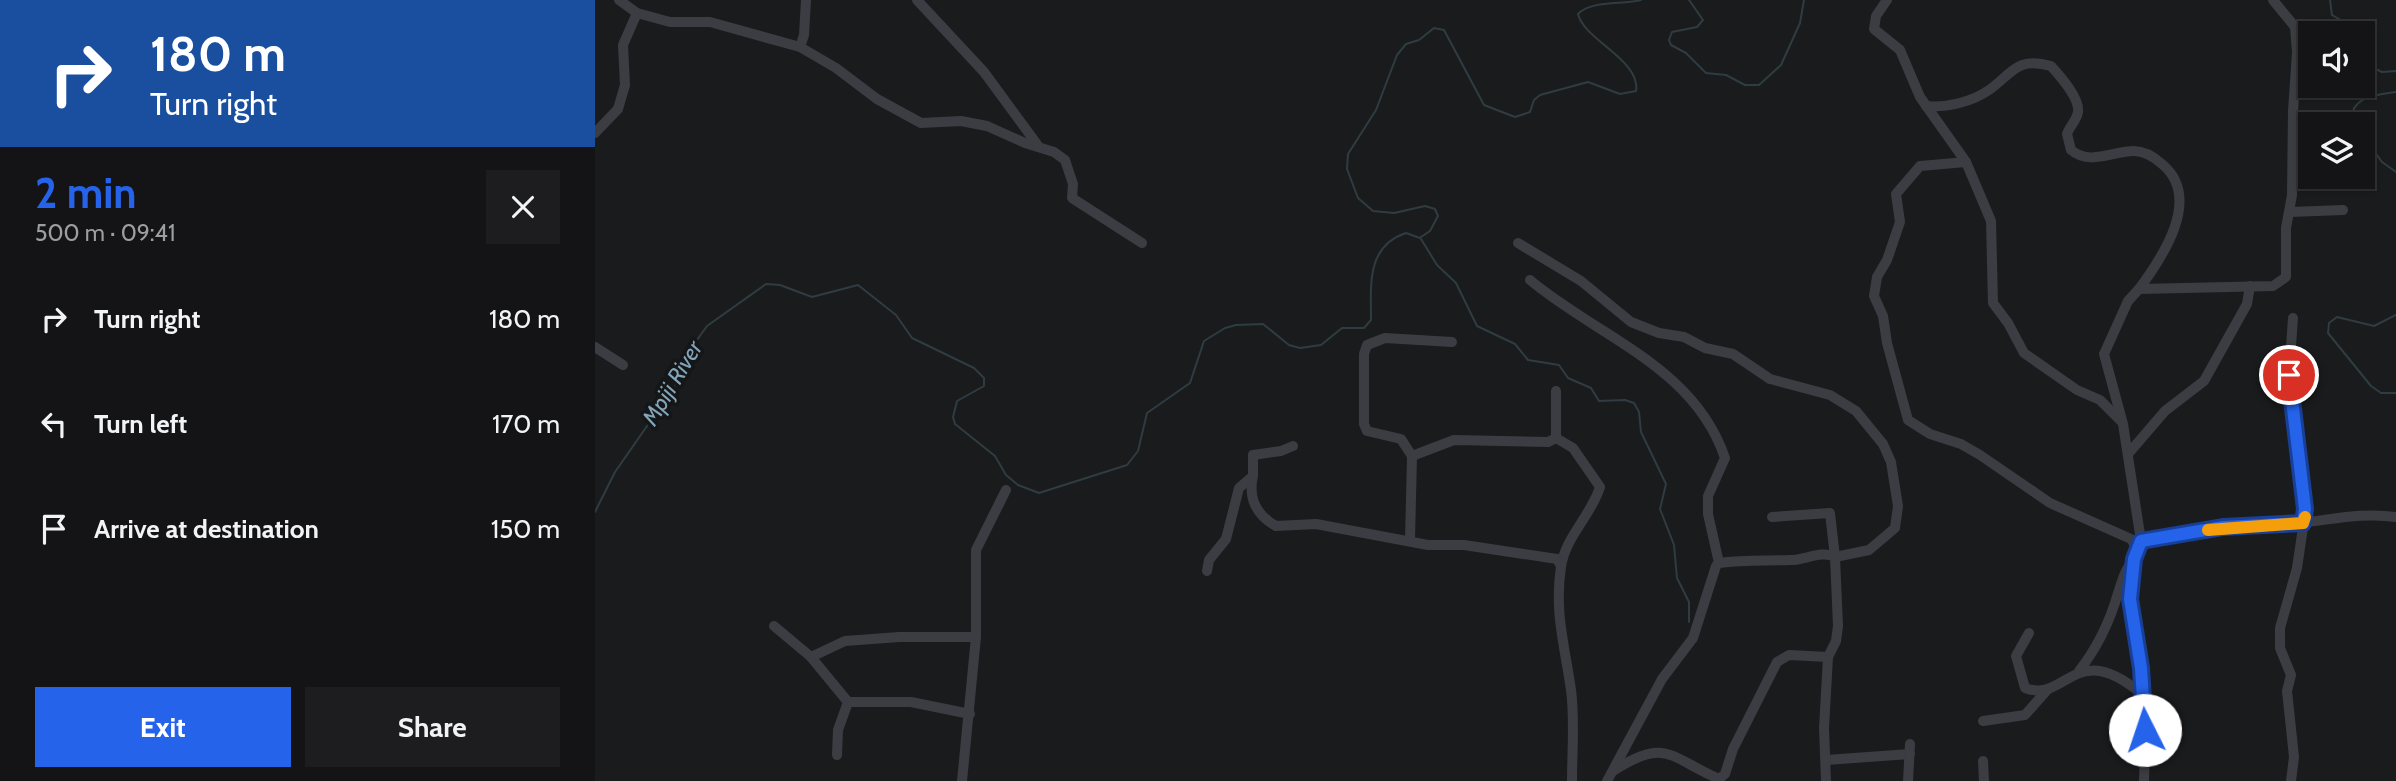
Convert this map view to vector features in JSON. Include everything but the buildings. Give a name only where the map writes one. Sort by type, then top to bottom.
[{"type":"street","points":[[619,0],[637,13],[670,22],[710,22],[800,47],[836,68],[877,99],[914,120],[961,121],[987,125],[1039,147],[1065,160],[1073,184],[1072,198],[1142,243]]},
{"type":"street","points":[[800,47],[804,35],[806,0]]},
{"type":"street","points":[[917,0],[984,72],[1039,147]]},
{"type":"street","points":[[1887,0],[1876,16],[1874,29],[1900,50],[1912,82],[1926,106],[1966,162],[1991,221],[1994,307],[2008,323],[2024,353],[2077,390],[2100,400],[2123,424]]},
{"type":"street","points":[[2139,289],[2278,285],[2286,277],[2296,31],[2273,0]]},
{"type":"street","points":[[595,133],[618,109],[625,85],[623,45],[637,13]]},
{"type":"street","points":[[1926,106],[1959,103],[1977,96],[1994,86],[2007,71],[2021,65],[2051,66],[2066,85],[2077,107],[2077,115],[2067,134],[2071,150],[2082,157],[2142,152],[2165,166],[2176,183],[2180,197],[2175,227],[2158,264],[2128,301],[2104,354],[2123,424],[2139,545],[2134,559],[2130,599],[2143,695],[2144,781]]},
{"type":"street","points":[[1966,162],[1920,166],[1896,194],[1901,215],[1887,260],[1877,278],[1874,296],[1883,316],[1887,343],[1908,420],[1930,434],[1961,444],[1980,455],[2050,503],[2126,536],[2139,545],[2223,527],[2303,523],[2342,516],[2395,517],[2396,528]]},
{"type":"street","points":[[2290,212],[2343,210]]},
{"type":"street","points":[[1518,243],[1581,281],[1632,322],[1659,333],[1684,337],[1705,348],[1733,354],[1770,379],[1830,395],[1866,422],[1883,444],[1891,462],[1898,523],[1869,550],[1835,557],[1828,554],[1793,560],[1753,559],[1719,563]]},
{"type":"street","points":[[1530,280],[1552,298],[1652,361],[1683,389],[1714,429],[1725,458],[1709,496],[1708,513],[1719,563],[1704,597],[1699,625],[1693,638],[1662,679],[1610,776]]},
{"type":"street","points":[[2128,454],[2165,411],[2204,381],[2241,317],[2250,286]]},
{"type":"street","points":[[2291,781],[2294,757],[2287,691],[2291,675],[2280,648],[2280,628],[2297,568],[2305,509],[2289,375],[2293,317]]},
{"type":"street","points":[[1410,540],[1412,456],[1401,439],[1367,431],[1364,424],[1365,349],[1373,341],[1385,338],[1452,341]]},
{"type":"street","points":[[595,347],[623,365]]},
{"type":"street","points":[[1556,391],[1556,438]]},
{"type":"street","points":[[1412,456],[1454,440],[1548,442],[1556,438]]},
{"type":"street","points":[[1556,438],[1573,448],[1600,487],[1594,506],[1567,545],[1560,566],[1560,637],[1571,689],[1574,728],[1572,781]]},
{"type":"street","points":[[1293,446],[1281,451],[1257,452],[1253,455],[1250,493],[1252,503],[1276,526],[1316,524],[1428,545],[1464,545],[1537,554],[1557,559],[1560,566]]},
{"type":"street","points":[[1207,571],[1209,561],[1226,539],[1238,488],[1253,475]]},
{"type":"street","points":[[962,781],[976,638],[976,550],[1006,490]]},
{"type":"street","points":[[1772,517],[1830,513],[1838,626],[1836,641],[1828,657],[1824,728],[1826,781]]},
{"type":"street","points":[[1983,721],[2025,715],[2048,690],[2079,671],[2101,638],[2119,592],[2120,579],[2134,559]]},
{"type":"street","points":[[774,626],[811,657],[848,702]]},
{"type":"street","points":[[2029,633],[2016,656],[2022,682],[2025,688],[2033,691],[2048,690]]},
{"type":"street","points":[[811,657],[845,641],[899,636],[976,638]]},
{"type":"street","points":[[1610,776],[1639,754],[1659,751],[1670,753],[1719,779],[1725,774],[1733,749],[1777,662],[1789,655],[1828,657]]},
{"type":"street","points":[[2079,671],[2099,670],[2131,684],[2143,695]]},
{"type":"street","points":[[848,702],[911,702],[970,714]]},
{"type":"street","points":[[837,755],[838,730],[848,702]]},
{"type":"street","points":[[1826,760],[1910,749],[1908,781]]},
{"type":"street","points":[[1983,761],[1985,781]]},
{"type":"waterway","points":[[1421,237],[1430,231],[1438,216],[1435,209],[1425,206],[1394,213],[1373,211],[1358,198],[1347,169],[1348,154],[1376,110],[1397,55],[1406,44],[1419,40],[1434,28],[1444,30],[1484,105],[1515,117],[1530,112],[1534,100],[1540,95],[1588,82],[1620,94],[1636,91],[1630,70],[1590,33],[1578,14],[1599,5],[1641,0]]},
{"type":"waterway","points":[[1689,0],[1703,20],[1697,27],[1672,32],[1669,40],[1671,45],[1686,53],[1706,73],[1726,75],[1745,85],[1759,85],[1781,65],[1800,23],[1804,0]]},
{"type":"waterway","points":[[2330,0],[2332,15],[2370,37],[2372,42],[2366,57],[2371,67],[2382,72],[2396,71]]},
{"type":"waterway","points":[[2353,112],[2364,99],[2396,92]]},
{"type":"waterway","points":[[2375,152],[2382,162],[2396,172]]},
{"type":"waterway","name":"Mpiji River","points":[[595,512],[615,472],[677,383],[692,347],[707,326],[766,284],[780,285],[812,297],[858,285],[896,315],[912,338],[974,368],[984,378],[984,386],[957,401],[953,417],[955,424],[995,456],[1006,475],[1018,485],[1039,493],[1127,465],[1138,451],[1147,413],[1190,383],[1204,341],[1225,328],[1263,324],[1289,345],[1300,348],[1321,345],[1342,328],[1364,328],[1371,320],[1373,269],[1377,257],[1393,239],[1406,233],[1420,238]]},
{"type":"waterway","points":[[1421,239],[1437,265],[1456,283],[1477,326],[1515,344],[1528,360],[1559,365],[1568,378],[1591,388],[1599,401],[1625,400],[1634,403],[1639,412],[1641,432],[1666,484],[1660,509],[1674,545],[1677,578],[1689,602],[1689,622]]},
{"type":"waterway","points":[[2396,315],[2374,326],[2337,317],[2329,323],[2328,333],[2371,386],[2381,393],[2396,393]]},
{"type":"slow traffic","points":[[2208,530],[2257,524],[2303,523],[2305,517]]},
{"type":"route","points":[[2145,730],[2141,668],[2130,599],[2137,548],[2141,541],[2223,527],[2303,523],[2305,509],[2294,438],[2289,375]]}]
